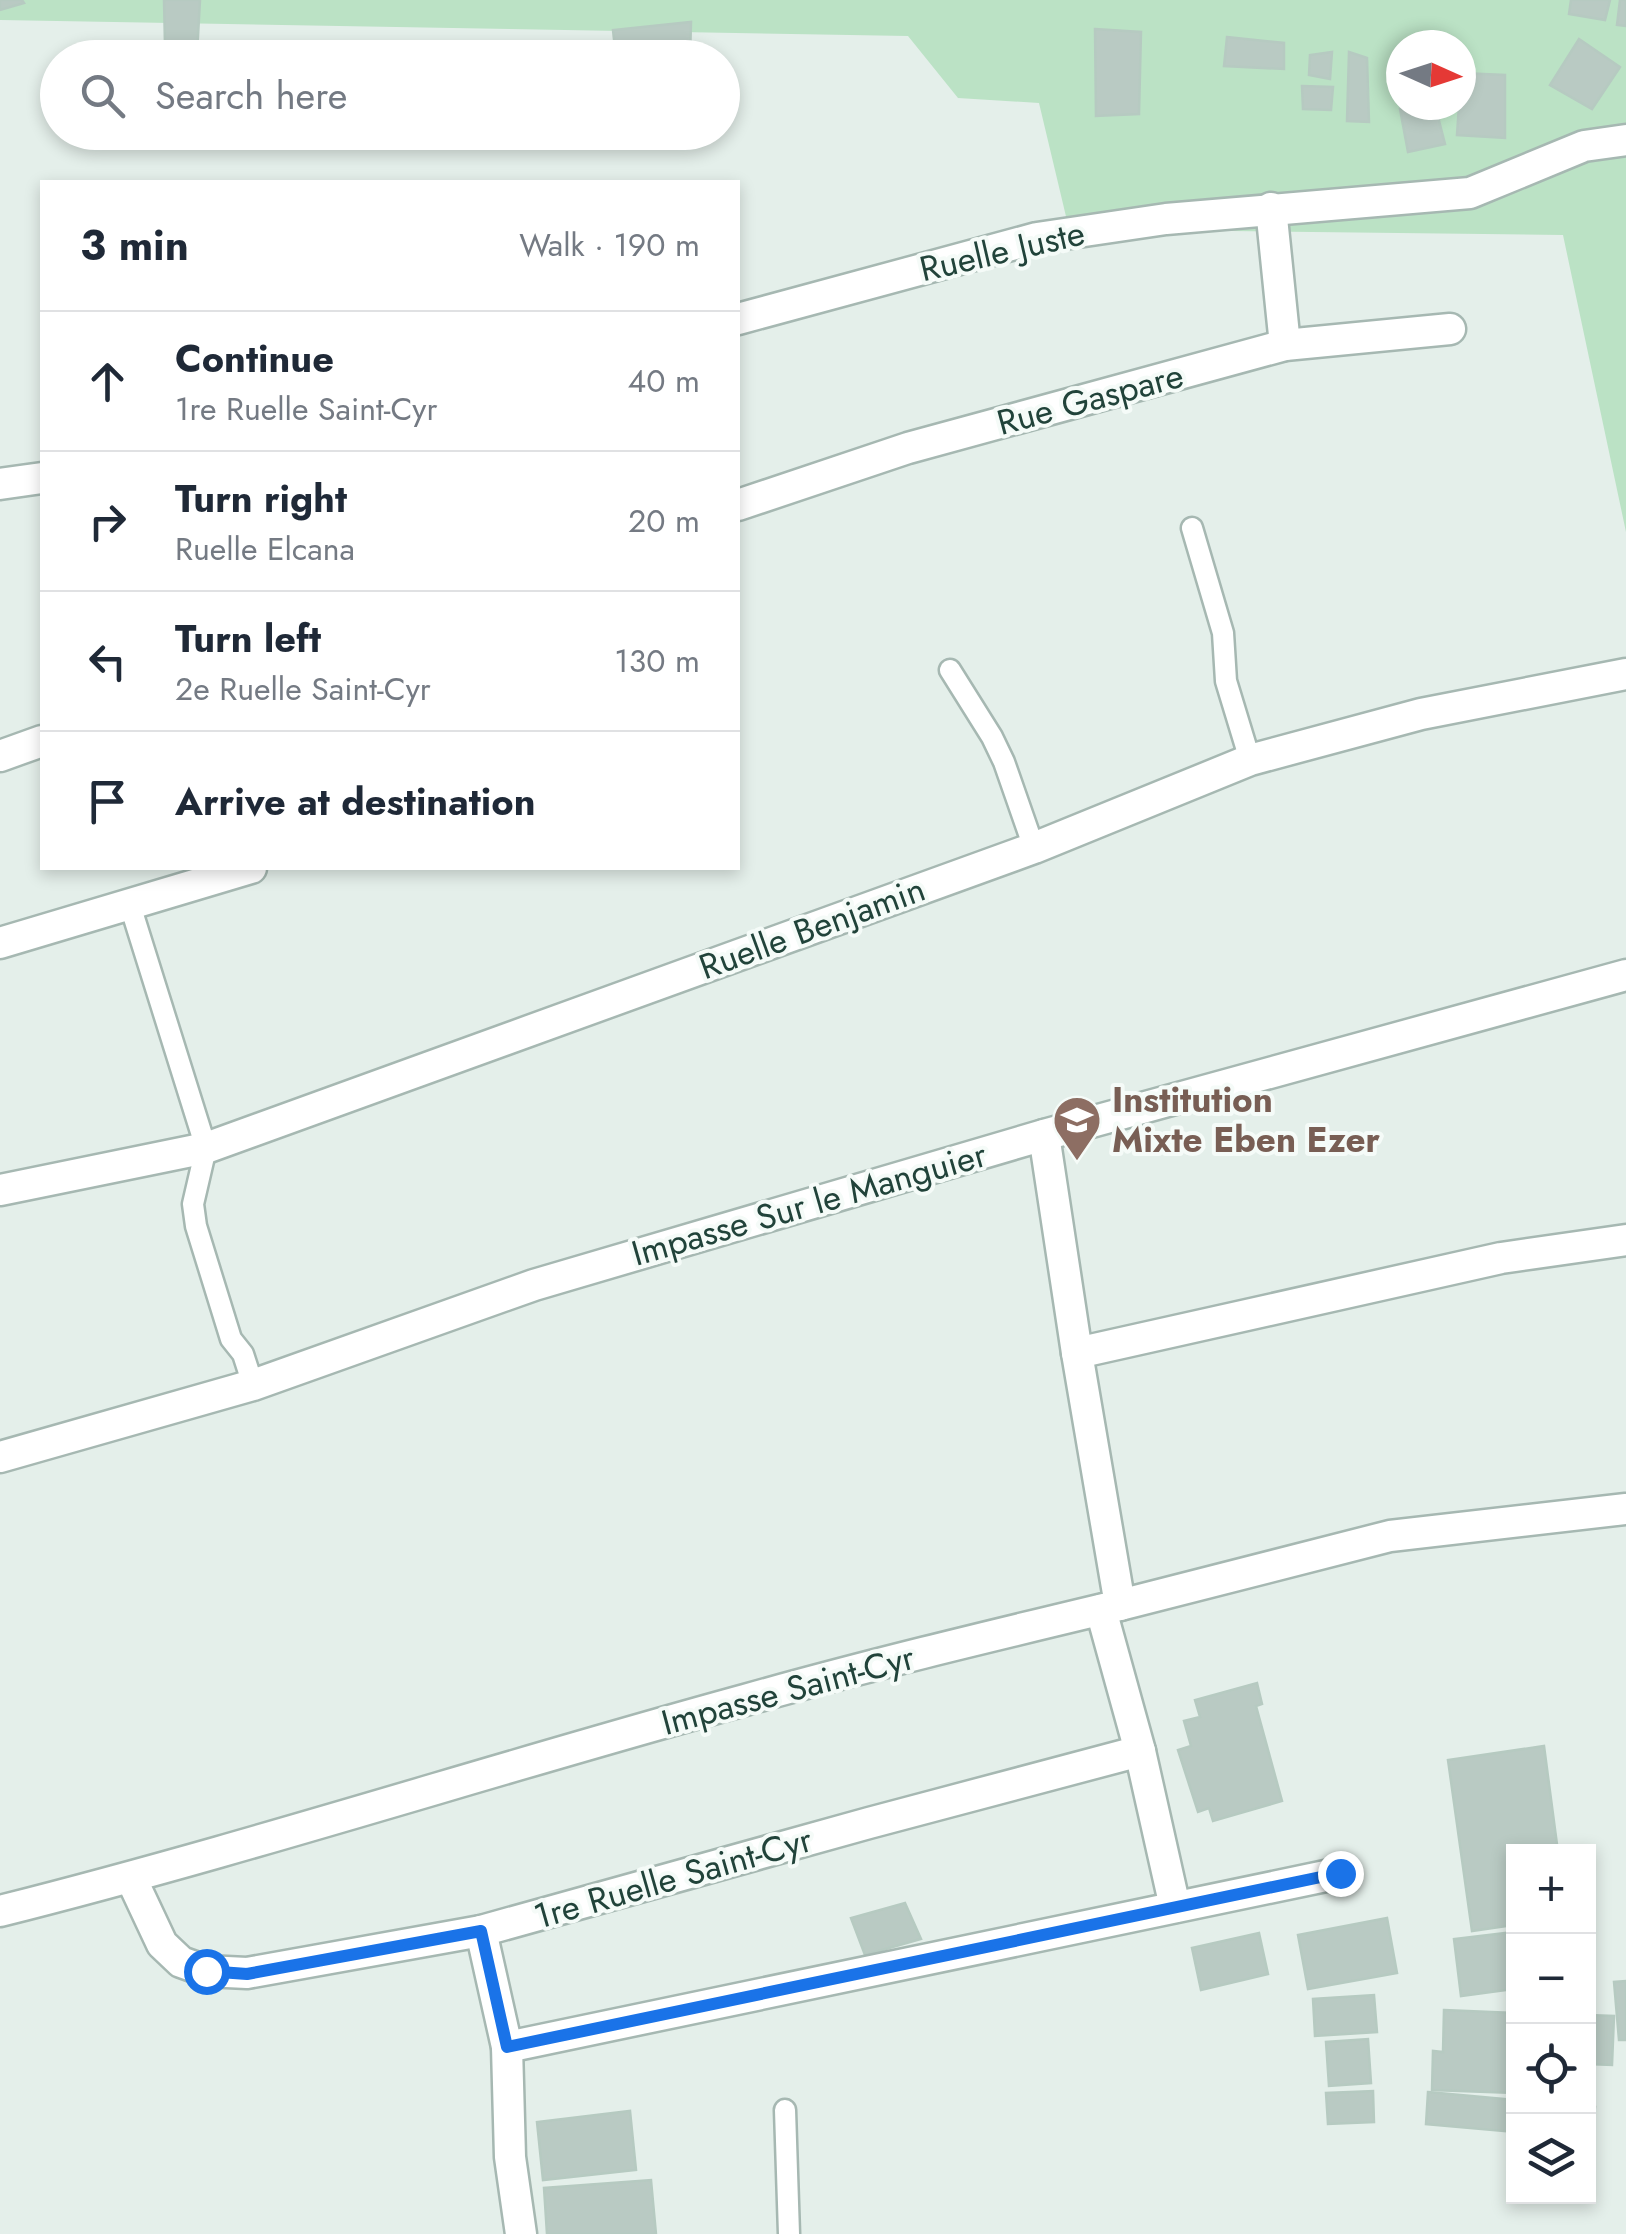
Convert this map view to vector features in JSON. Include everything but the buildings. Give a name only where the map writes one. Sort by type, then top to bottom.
[{"type":"street","name":"Ruelle Juste","points":[[740,318],[1037,238],[1166,219],[1470,192],[1584,146],[1626,140]]},
{"type":"street","points":[[1271,208],[1285,346]]},
{"type":"street","name":"Rue Gaspare","points":[[740,504],[908,448],[1285,346],[1450,329]]},
{"type":"street","points":[[0,484],[40,478]]},
{"type":"street","name":"Ruelle Benjamin","points":[[0,1190],[206,1148],[1034,848],[1250,760],[1421,714],[1626,674]]},
{"type":"street","points":[[0,756],[40,742]]},
{"type":"street","points":[[0,943],[244,870]]},
{"type":"street","name":"Impasse Sur le Manguier","points":[[0,1457],[254,1385],[534,1284],[1044,1136],[1626,975]]},
{"type":"street","points":[[1044,1136],[1111,1608],[1175,1906]]},
{"type":"street","points":[[1077,1353],[1501,1258],[1626,1240]]},
{"type":"street","name":"Impasse Saint-Cyr","points":[[0,1912],[131,1878],[744,1700],[1390,1536],[1626,1509]]},
{"type":"street","name":"1re Ruelle Saint-Cyr","points":[[131,1878],[162,1944],[180,1962],[206,1971],[247,1974],[481,1931],[1140,1751]]},
{"type":"street","points":[[507,2047],[1340,1873]]},
{"type":"street","points":[[481,1931],[507,2047],[510,2157],[521,2234]]},
{"type":"lane","points":[[1192,528],[1222,633],[1226,681],[1250,760]]},
{"type":"lane","points":[[950,670],[1004,762],[1034,848]]},
{"type":"lane","points":[[130,905],[206,1148],[193,1204],[196,1226],[231,1339],[242,1354],[254,1385]]},
{"type":"lane","points":[[785,2110],[789,2234]]},
{"type":"green space","points":[[0,0],[1626,0],[1626,532],[1563,235],[1069,229],[1039,103],[958,98],[908,36],[0,20]]},
{"type":"place","name":"Institution Mixte Eben Ezer","points":[[1077,1162]]},
{"type":"route","points":[[206,1971],[247,1974],[481,1931],[507,2047],[1340,1873]]}]
